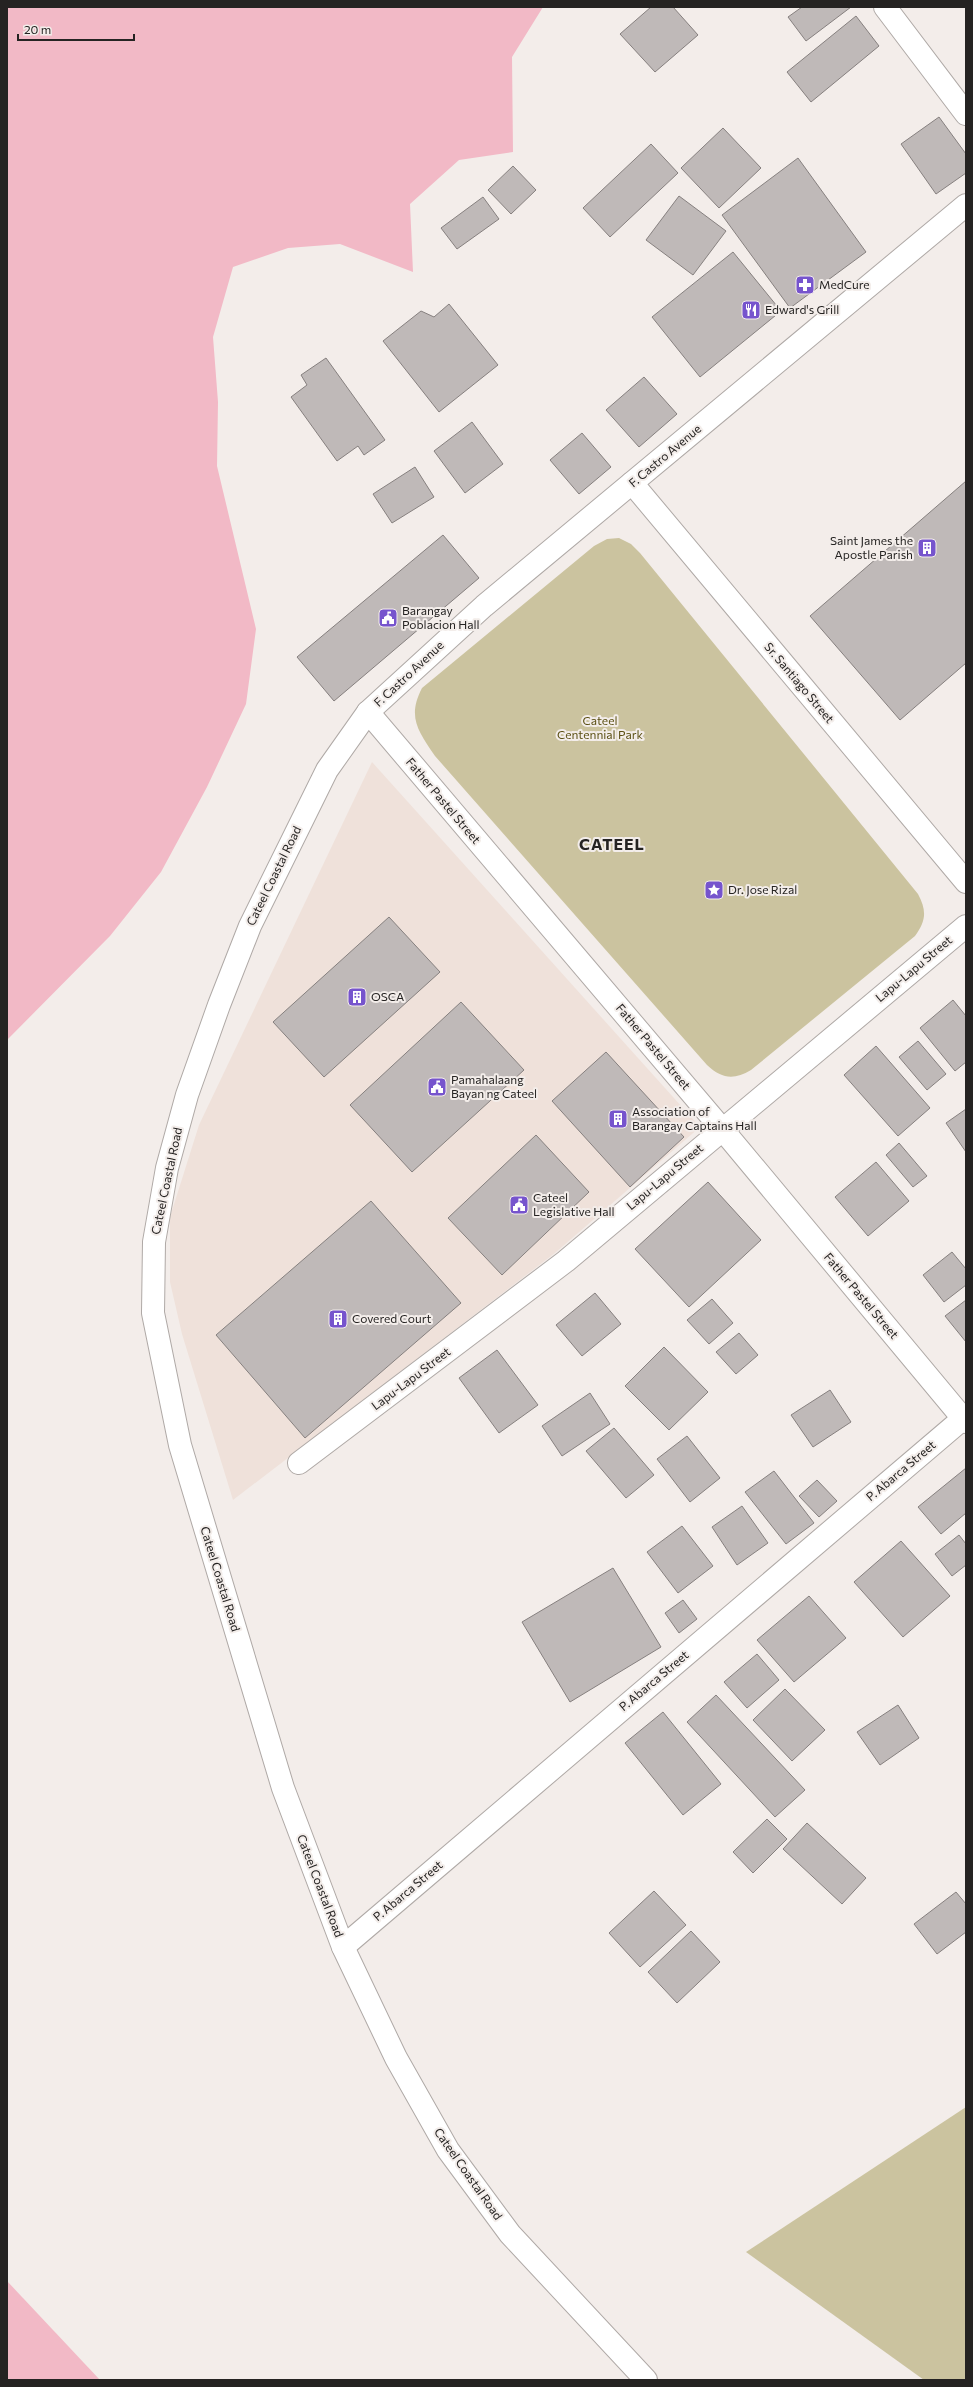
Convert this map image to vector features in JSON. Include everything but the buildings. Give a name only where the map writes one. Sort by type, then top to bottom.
[{"type":"street","points":[[885,7],[966,114]]},
{"type":"street","name":"F. Castro Avenue","points":[[368,712],[484,606],[966,205]]},
{"type":"street","name":"Sr. Santiago Street","points":[[632,483],[966,882]]},
{"type":"street","name":"Father Pastel Street","points":[[368,712],[722,1128],[965,1419]]},
{"type":"street","name":"Cateel Coastal Road","points":[[368,712],[327,770],[250,926],[219,1005],[187,1095],[167,1168],[154,1242],[153,1313],[180,1445],[284,1788],[343,1947],[396,2058],[448,2150],[510,2234],[646,2380]]},
{"type":"street","name":"Lapu-Lapu Street","points":[[299,1463],[566,1262],[722,1128],[966,926]]},
{"type":"street","name":"P. Abarca Street","points":[[343,1947],[965,1419]]},
{"type":"shaded area","points":[[7,7],[543,7],[512,57],[513,152],[459,160],[410,204],[413,272],[340,244],[288,248],[233,267],[213,337],[218,402],[217,466],[256,629],[246,704],[207,787],[161,872],[110,936],[7,1040]]},
{"type":"shaded area","points":[[372,762],[700,1127],[555,1253],[233,1500],[182,1334],[170,1282],[170,1217],[199,1125]]},
{"type":"shaded area","points":[[7,2281],[100,2380],[7,2380]]},
{"type":"green space","name":"Cateel Centennial Park","points":[[619,538],[631,544],[640,553],[918,894],[923,906],[923,921],[915,936],[751,1070],[734,1077],[718,1073],[707,1065],[435,756],[416,724],[415,707],[422,688],[594,546],[607,539]]},
{"type":"green space","points":[[966,2107],[966,2380],[924,2380],[746,2252]]},
{"type":"place","name":"MedCure","points":[[805,285]]},
{"type":"place","name":"Edward's Grill","points":[[751,310]]},
{"type":"place","name":"Saint James the Apostle Parish","points":[[927,548]]},
{"type":"place","name":"Barangay Poblacion Hall","points":[[388,618]]},
{"type":"place","name":"Dr. Jose Rizal","points":[[714,890]]},
{"type":"place","name":"OSCA","points":[[357,997]]},
{"type":"place","name":"Pamahalaang Bayan ng Cateel","points":[[437,1087]]},
{"type":"place","name":"Association of Barangay Captains Hall","points":[[618,1119]]},
{"type":"place","name":"Cateel Legislative Hall","points":[[519,1205]]},
{"type":"place","name":"Covered Court","points":[[338,1319]]},
{"type":"district","name":"CATEEL","points":[[612,844]]}]
